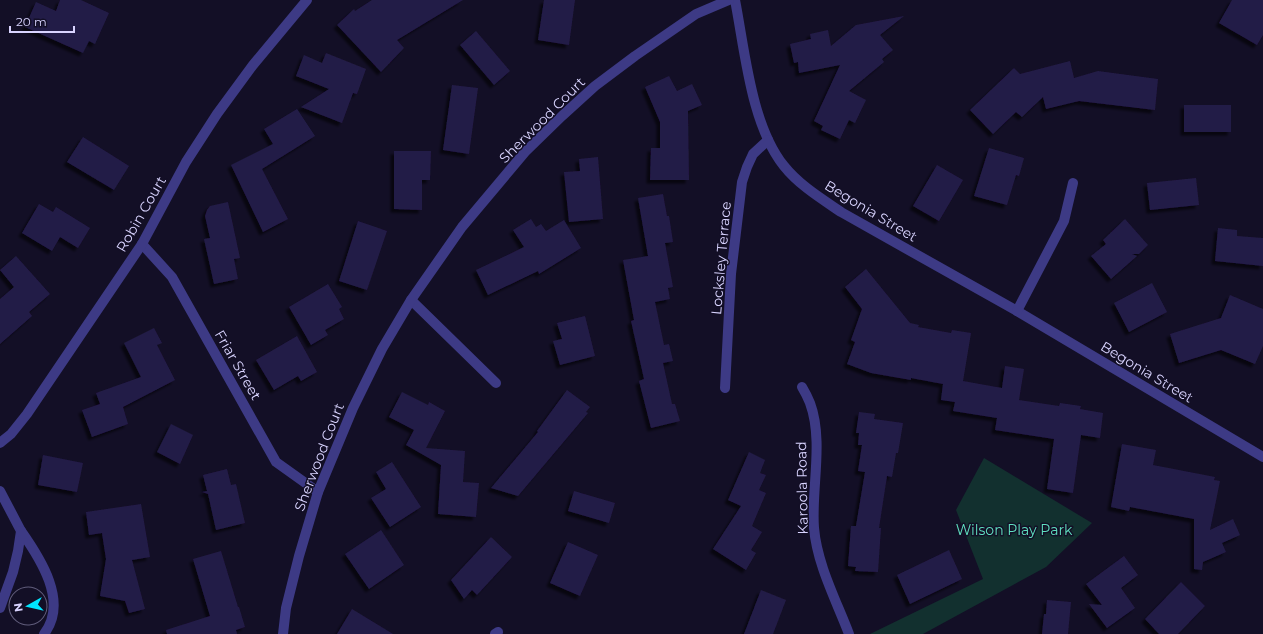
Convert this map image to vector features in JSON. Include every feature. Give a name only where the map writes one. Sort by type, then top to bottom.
[{"type":"street","name":"Robin Court","points":[[0,443],[11,434],[27,414],[142,244],[186,162],[217,114],[253,65],[306,0]]},
{"type":"street","name":"Sherwood Court","points":[[283,634],[286,608],[299,556],[318,492],[353,408],[382,349],[411,300],[462,227],[525,152],[595,86],[635,56],[696,14],[729,0]]},
{"type":"street","name":"Begonia Street","points":[[735,0],[751,87],[758,115],[775,154],[796,178],[818,196],[842,212],[1017,311],[1263,457]]},
{"type":"street","name":"Locksley Terrace","points":[[725,388],[731,274],[742,182],[753,154],[768,140]]},
{"type":"street","points":[[1017,311],[1064,221],[1073,183]]},
{"type":"street","name":"Friar Street","points":[[142,244],[172,277],[276,462],[318,492]]},
{"type":"street","points":[[411,300],[496,383]]},
{"type":"street","name":"Karoola Road","points":[[802,387],[810,404],[815,430],[816,463],[814,528],[818,550],[849,634]]},
{"type":"street","points":[[0,491],[21,531],[36,553],[46,573],[53,598],[52,615],[44,634]]},
{"type":"street","points":[[0,608],[13,572],[21,531]]},
{"type":"green space","name":"Wilson Play Park","points":[[984,458],[1092,523],[1046,567],[923,634],[870,634],[983,579],[956,510]]},
{"type":"building","points":[[60,0],[81,0],[109,13],[95,44],[89,41],[83,53],[25,27],[36,2],[56,11]]},
{"type":"building","points":[[372,0],[463,0],[397,40],[404,48],[381,72],[337,25],[354,9],[355,11]]},
{"type":"building","points":[[544,0],[575,0],[569,45],[538,40]]},
{"type":"building","points":[[1232,0],[1263,0],[1263,35],[1257,45],[1219,23]]},
{"type":"building","points":[[904,16],[880,35],[893,50],[882,59],[884,62],[849,91],[866,100],[855,123],[849,120],[840,139],[821,130],[823,126],[814,121],[840,65],[799,73],[798,62],[794,63],[790,44],[811,39],[810,34],[828,30],[831,46],[856,25]]},
{"type":"building","points":[[476,31],[510,71],[494,85],[460,45]]},
{"type":"building","points":[[326,53],[366,69],[357,94],[353,93],[342,123],[301,107],[329,89],[296,76],[304,55],[322,63]]},
{"type":"building","points":[[1070,61],[1074,78],[1098,71],[1158,79],[1155,110],[1079,101],[1046,109],[1043,97],[1022,117],[1016,112],[993,134],[970,110],[1014,68],[1020,74]]},
{"type":"building","points":[[669,76],[677,91],[692,84],[702,105],[688,111],[689,180],[650,180],[651,148],[660,148],[660,122],[645,87]]},
{"type":"building","points":[[452,85],[478,88],[469,154],[443,150]]},
{"type":"building","points":[[1184,105],[1231,105],[1231,132],[1184,132]]},
{"type":"building","points":[[297,109],[315,136],[262,169],[288,219],[263,232],[231,165],[273,144],[264,129]]},
{"type":"building","points":[[83,137],[129,166],[114,190],[67,162]]},
{"type":"building","points":[[989,148],[1024,158],[1019,176],[1016,175],[1007,205],[974,196]]},
{"type":"building","points":[[394,151],[431,151],[430,180],[422,180],[422,210],[394,209]]},
{"type":"building","points":[[598,157],[603,219],[569,222],[564,172],[580,171],[579,159]]},
{"type":"building","points":[[937,165],[963,180],[939,221],[913,206]]},
{"type":"building","points":[[1196,178],[1199,205],[1150,210],[1147,183]]},
{"type":"building","points":[[663,194],[667,216],[669,216],[673,242],[665,243],[673,287],[668,288],[670,299],[655,302],[664,345],[669,344],[673,361],[663,363],[672,404],[675,404],[680,421],[651,428],[639,381],[644,379],[631,321],[634,320],[623,260],[648,256],[638,198]]},
{"type":"building","points":[[228,202],[240,258],[234,259],[238,279],[214,284],[204,239],[210,238],[205,216],[210,206]]},
{"type":"building","points":[[39,204],[53,212],[56,207],[90,228],[78,248],[60,237],[52,251],[22,233]]},
{"type":"building","points":[[531,219],[536,227],[541,224],[546,231],[564,220],[581,248],[539,274],[538,271],[488,295],[476,270],[524,247],[513,230]]},
{"type":"building","points":[[1125,219],[1148,245],[1139,254],[1132,254],[1137,256],[1111,279],[1091,256],[1106,244],[1103,240]]},
{"type":"building","points":[[358,221],[387,231],[367,290],[339,281]]},
{"type":"building","points":[[1218,228],[1237,230],[1237,236],[1263,238],[1263,266],[1215,261]]},
{"type":"building","points":[[16,256],[50,294],[29,312],[32,316],[0,344],[0,299],[14,287],[0,270]]},
{"type":"building","points":[[866,269],[910,323],[919,325],[918,327],[951,333],[952,330],[971,333],[963,381],[1002,388],[1005,366],[1024,369],[1019,400],[1059,406],[1060,403],[1081,406],[1080,409],[1103,413],[1100,438],[1081,435],[1073,493],[1047,489],[1054,439],[995,430],[997,418],[953,411],[955,402],[941,400],[943,384],[871,373],[847,364],[855,342],[851,340],[862,309],[845,287]]},
{"type":"building","points":[[1152,283],[1167,312],[1129,332],[1114,303]]},
{"type":"building","points":[[328,284],[342,307],[339,309],[344,319],[325,330],[328,335],[311,345],[289,307]]},
{"type":"building","points":[[1230,295],[1263,309],[1263,346],[1255,364],[1221,350],[1179,363],[1170,334],[1221,318]]},
{"type":"building","points":[[585,316],[595,356],[560,365],[553,341],[562,339],[557,323]]},
{"type":"building","points":[[154,328],[162,343],[157,345],[175,380],[123,407],[128,424],[92,437],[82,410],[100,404],[96,393],[141,377],[124,343]]},
{"type":"building","points":[[297,336],[317,372],[301,381],[298,376],[274,390],[256,360]]},
{"type":"building","points":[[567,390],[590,407],[586,412],[588,413],[518,496],[491,488],[538,432],[537,431]]},
{"type":"building","points":[[402,392],[428,405],[429,402],[445,411],[426,448],[465,451],[463,482],[479,483],[476,517],[438,514],[441,465],[406,445],[414,430],[389,417]]},
{"type":"building","points":[[859,412],[875,414],[874,419],[903,423],[892,477],[887,476],[879,528],[881,528],[878,572],[855,571],[856,567],[848,566],[851,526],[856,526],[865,472],[858,471],[862,445],[858,445],[859,433],[856,433]]},
{"type":"building","points":[[171,424],[193,435],[180,464],[157,452]]},
{"type":"building","points":[[1122,444],[1156,450],[1153,465],[1215,477],[1214,480],[1220,481],[1210,530],[1233,519],[1240,535],[1222,543],[1226,552],[1203,562],[1202,570],[1194,569],[1194,519],[1130,507],[1129,511],[1111,507]]},
{"type":"building","points":[[749,452],[765,460],[760,473],[766,475],[759,490],[766,493],[752,526],[762,532],[751,550],[756,553],[746,570],[713,549],[741,506],[728,500]]},
{"type":"building","points":[[43,455],[83,463],[77,492],[38,485]]},
{"type":"building","points":[[392,462],[421,507],[390,527],[371,498],[386,489],[376,472]]},
{"type":"building","points":[[227,469],[231,485],[236,484],[245,523],[216,530],[208,494],[202,492],[207,491],[203,475]]},
{"type":"building","points":[[574,491],[615,503],[609,523],[568,511]]},
{"type":"building","points":[[141,504],[150,557],[132,560],[145,609],[129,613],[125,601],[100,596],[106,559],[102,533],[89,535],[86,512]]},
{"type":"building","points":[[381,530],[404,565],[369,589],[345,554]]},
{"type":"building","points":[[491,537],[512,557],[477,595],[472,590],[464,599],[451,580]]},
{"type":"building","points":[[568,542],[598,555],[580,596],[550,583]]},
{"type":"building","points":[[949,550],[962,579],[910,604],[897,575]]},
{"type":"building","points":[[221,551],[245,627],[236,630],[237,634],[167,634],[166,630],[210,616],[193,559]]},
{"type":"building","points":[[1124,556],[1138,575],[1121,588],[1135,608],[1107,628],[1089,604],[1102,605],[1086,584]]},
{"type":"building","points":[[1181,582],[1205,606],[1178,634],[1159,634],[1145,619]]},
{"type":"building","points":[[761,590],[786,600],[773,634],[744,634]]},
{"type":"building","points":[[1047,600],[1071,602],[1068,634],[1042,634]]},
{"type":"building","points":[[352,609],[393,634],[337,634]]}]
